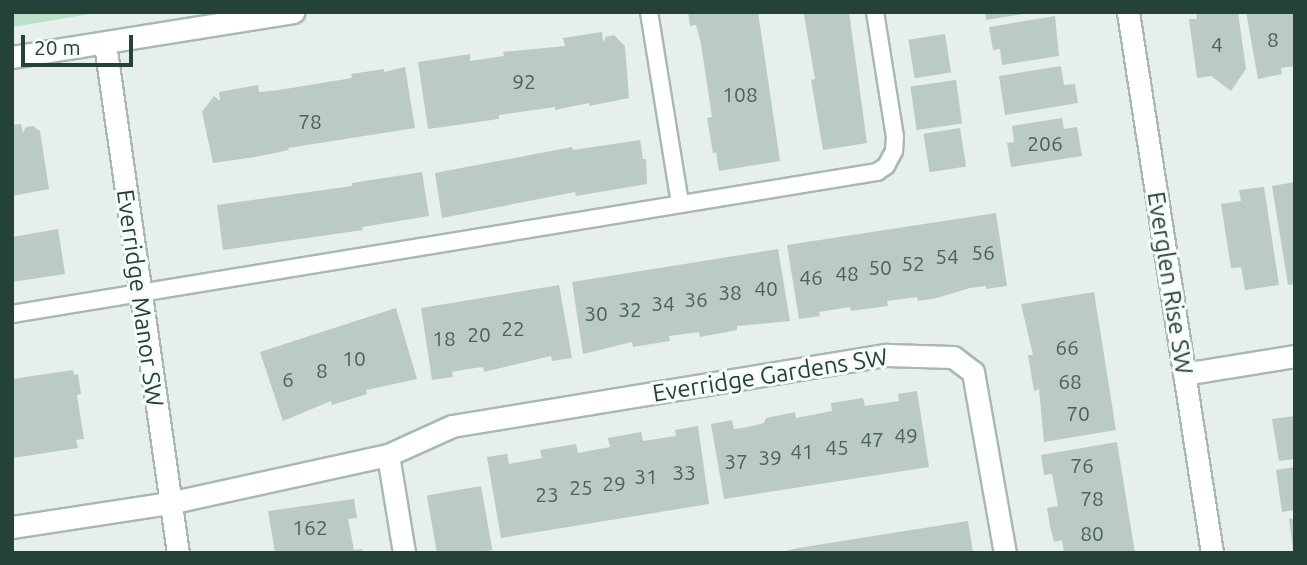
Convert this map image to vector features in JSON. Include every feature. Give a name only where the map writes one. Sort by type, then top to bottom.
[{"type":"street","points":[[12,58],[292,12]]},
{"type":"street","name":"Everglen Rise SW","points":[[1128,12],[1212,553]]},
{"type":"street","name":"Everridge Manor SW","points":[[104,44],[178,553]]},
{"type":"street","name":"Everridge Gardens SW","points":[[12,527],[169,503],[388,455],[452,426],[887,355],[953,357],[973,372],[979,391],[1005,553]]},
{"type":"street","points":[[1184,374],[1295,356]]},
{"type":"street","points":[[388,455],[404,553]]},
{"type":"lane","points":[[649,12],[680,204]]},
{"type":"lane","points":[[12,314],[285,267],[867,174],[886,166],[894,151],[895,137],[875,12]]},
{"type":"green space","points":[[12,12],[103,12],[12,27]]},
{"type":"building","points":[[688,12],[758,12],[780,161],[719,171],[707,118],[712,117],[701,44],[696,25],[690,26]]},
{"type":"building","points":[[801,12],[849,12],[867,143],[823,150],[811,80],[815,79],[804,15]]},
{"type":"building","points":[[985,12],[1023,12],[1023,14],[986,20]]},
{"type":"building","points":[[1196,12],[1238,12],[1246,69],[1231,91],[1211,76],[1197,78],[1189,19],[1197,19]]},
{"type":"building","points":[[1246,12],[1295,12],[1295,66],[1281,68],[1282,74],[1258,79]]},
{"type":"building","points":[[1055,16],[1059,56],[1002,65],[1000,49],[993,50],[989,27]]},
{"type":"building","points":[[602,32],[603,42],[606,37],[614,35],[625,46],[629,98],[589,106],[589,103],[555,110],[555,107],[499,115],[499,119],[428,129],[418,62],[470,54],[470,61],[504,56],[503,52],[565,46],[563,38]]},
{"type":"building","points":[[945,34],[951,73],[915,78],[908,40]]},
{"type":"building","points":[[1061,66],[1064,85],[1075,84],[1078,103],[1005,115],[999,76]]},
{"type":"building","points":[[405,67],[415,128],[213,163],[202,112],[214,96],[220,101],[219,92],[258,85],[259,92],[279,90],[352,78],[351,74],[384,69],[384,72]]},
{"type":"building","points":[[956,80],[962,124],[917,130],[910,86]]},
{"type":"building","points":[[1062,118],[1064,129],[1077,127],[1082,156],[1011,167],[1007,143],[1014,142],[1012,126]]},
{"type":"building","points":[[21,124],[23,133],[26,127],[33,126],[40,131],[49,189],[12,196],[12,125]]},
{"type":"building","points":[[960,128],[966,167],[930,172],[923,134]]},
{"type":"building","points":[[640,140],[643,159],[646,159],[647,184],[576,196],[575,192],[442,218],[435,173],[572,147],[573,150]]},
{"type":"building","points":[[422,172],[429,216],[362,227],[363,230],[223,250],[217,205],[352,186],[352,183]]},
{"type":"building","points":[[1295,182],[1295,284],[1288,285],[1272,186]]},
{"type":"building","points":[[1264,187],[1279,285],[1245,290],[1241,267],[1231,268],[1221,204],[1241,201],[1239,190]]},
{"type":"building","points":[[996,213],[1007,286],[970,288],[918,301],[917,297],[887,301],[888,306],[851,311],[850,307],[819,312],[820,316],[799,319],[787,245]]},
{"type":"building","points":[[58,229],[65,274],[12,282],[12,237]]},
{"type":"building","points":[[778,249],[790,321],[737,326],[737,330],[700,337],[699,332],[669,336],[670,341],[633,347],[632,342],[583,354],[572,282]]},
{"type":"building","points":[[559,285],[572,358],[552,361],[551,356],[484,372],[483,367],[468,369],[452,372],[453,377],[432,380],[421,308]]},
{"type":"building","points":[[1094,292],[1116,430],[1044,442],[1039,389],[1034,391],[1028,355],[1033,355],[1021,304]]},
{"type":"building","points":[[396,308],[417,379],[366,390],[367,394],[332,405],[331,401],[283,421],[260,352]]},
{"type":"building","points":[[73,370],[74,375],[78,374],[81,394],[77,395],[84,439],[76,440],[78,448],[13,458],[12,379]]},
{"type":"building","points":[[917,391],[929,467],[724,499],[711,424],[732,420],[734,429],[748,427],[764,423],[766,418],[795,412],[796,418],[832,411],[831,403],[863,398],[865,406],[899,401],[898,394]]},
{"type":"building","points":[[1295,416],[1295,459],[1279,461],[1272,419]]},
{"type":"building","points":[[698,426],[709,504],[501,538],[487,457],[507,454],[509,464],[542,458],[540,450],[576,444],[578,453],[610,447],[608,438],[641,432],[643,441],[676,436],[675,430]]},
{"type":"building","points":[[1117,442],[1135,553],[1064,553],[1062,540],[1054,542],[1050,526],[1047,508],[1058,506],[1052,474],[1044,475],[1041,455]]},
{"type":"building","points":[[1295,467],[1295,510],[1282,512],[1276,470]]},
{"type":"building","points":[[481,486],[492,550],[437,553],[427,496]]},
{"type":"building","points":[[354,499],[357,518],[348,519],[354,550],[362,549],[363,553],[275,553],[268,511]]},
{"type":"building","points":[[1295,518],[1295,549],[1293,549],[1289,519]]},
{"type":"building","points":[[968,521],[973,553],[777,553],[798,548]]}]
